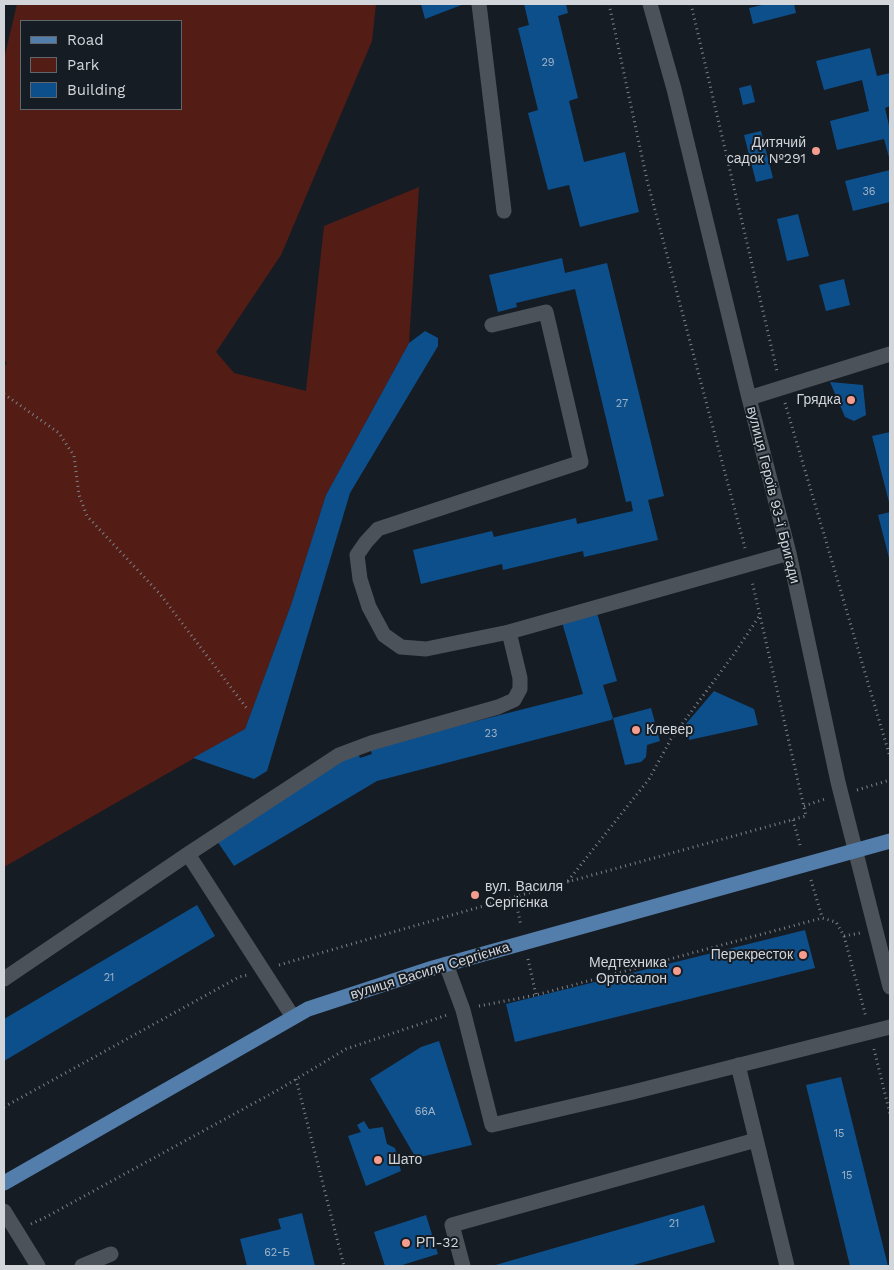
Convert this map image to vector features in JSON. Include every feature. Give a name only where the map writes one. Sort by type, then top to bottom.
[{"type":"main road","name":"вулиця Василя Сергієнка","points":[[4,1183],[308,1009],[446,964],[890,841]]},
{"type":"street","points":[[479,4],[504,211]]},
{"type":"street","name":"вулиця Героїв 93-ї Бригади","points":[[650,4],[674,89],[749,398],[789,553],[838,782],[890,987]]},
{"type":"street","points":[[492,325],[546,312],[581,462],[378,529],[357,555],[360,579],[369,607],[384,635],[401,647],[426,649],[509,632],[789,553]]},
{"type":"street","points":[[749,398],[890,354]]},
{"type":"street","points":[[4,979],[188,854],[339,755],[371,743],[498,707],[514,700],[520,690],[520,678],[509,632]]},
{"type":"street","points":[[188,854],[293,1017]]},
{"type":"street","points":[[446,964],[463,1010],[492,1125],[633,1092],[890,1027]]},
{"type":"street","points":[[738,1065],[787,1266]]},
{"type":"street","points":[[463,1266],[452,1224],[756,1140]]},
{"type":"street","points":[[4,1210],[38,1266]]},
{"type":"street","points":[[82,1266],[111,1254]]},
{"type":"path","points":[[4,1107],[239,977],[568,882],[806,816],[750,564],[647,180],[609,4]]},
{"type":"path","points":[[4,394],[60,433],[74,456],[79,495],[87,516],[160,594],[248,710]]},
{"type":"path","points":[[568,882],[649,778],[671,739],[734,654],[760,615]]},
{"type":"path","points":[[15,1231],[55,1213],[346,1050],[463,1010],[536,994],[822,918],[836,922],[844,936],[890,1114]]},
{"type":"path","points":[[296,1079],[344,1266]]},
{"type":"green space","points":[[17,4],[376,4],[372,41],[281,255],[216,352],[234,373],[306,391],[324,226],[419,187],[409,343],[326,495],[291,605],[245,729],[4,867],[4,365],[7,364],[4,359],[4,59]]},
{"type":"building","points":[[421,4],[464,4],[425,19]]},
{"type":"building","points":[[524,4],[566,4],[568,13],[558,16],[578,98],[569,101],[584,162],[625,152],[639,212],[580,227],[569,185],[548,190],[528,113],[538,110],[518,28],[529,25]]},
{"type":"building","points":[[766,4],[794,4],[796,13],[753,24],[749,8]]},
{"type":"building","name":"Дитячий садок №291","points":[[870,48],[877,76],[890,73],[890,106],[885,108],[890,130],[890,161],[884,139],[837,150],[830,121],[869,111],[862,80],[824,90],[816,61]]},
{"type":"building","points":[[751,85],[755,102],[743,105],[739,88]]},
{"type":"building","points":[[761,131],[773,178],[756,182],[744,135]]},
{"type":"building","points":[[890,170],[890,202],[853,211],[845,181]]},
{"type":"building","points":[[798,214],[809,256],[787,261],[777,219]]},
{"type":"building","points":[[562,258],[565,273],[607,263],[664,496],[648,500],[658,540],[584,557],[583,551],[503,570],[502,564],[421,584],[413,550],[492,531],[494,537],[576,518],[577,524],[633,511],[631,501],[626,502],[575,289],[516,303],[517,307],[498,312],[489,275]]},
{"type":"building","points":[[844,279],[850,305],[826,311],[819,285]]},
{"type":"building","points":[[425,331],[438,338],[438,346],[350,493],[267,771],[254,779],[193,758],[245,729],[291,605],[326,495],[409,343]]},
{"type":"building","name":"Грядка","points":[[830,382],[863,385],[866,415],[854,421],[845,417]]},
{"type":"building","points":[[890,432],[890,506],[872,436]]},
{"type":"building","points":[[890,512],[890,562],[878,515]]},
{"type":"building","points":[[594,603],[617,681],[603,685],[613,718],[611,720],[377,781],[234,866],[215,838],[306,776],[358,753],[360,758],[372,754],[370,748],[583,694],[559,612]]},
{"type":"building","points":[[714,691],[754,709],[758,725],[689,740],[685,725]]},
{"type":"building","name":"Клевер","points":[[651,708],[660,741],[647,745],[646,757],[641,762],[625,765],[613,718]]},
{"type":"building","points":[[197,905],[215,936],[4,1061],[4,1019]]},
{"type":"building","points":[[805,930],[815,968],[515,1042],[506,1004]]},
{"type":"building","points":[[439,1041],[472,1145],[416,1158],[370,1079],[421,1047]]},
{"type":"building","points":[[841,1077],[888,1266],[850,1266],[806,1085]]},
{"type":"building","name":"Шато","points":[[364,1121],[369,1129],[383,1127],[387,1144],[395,1148],[401,1171],[366,1186],[348,1136],[361,1132],[357,1125]]},
{"type":"building","points":[[704,1205],[715,1242],[630,1266],[492,1266]]},
{"type":"building","points":[[302,1213],[315,1266],[247,1266],[240,1239],[281,1229],[278,1219]]},
{"type":"building","name":"РП-32","points":[[426,1215],[438,1254],[399,1266],[385,1266],[374,1232]]},
{"type":"place","name":"Дитячий садок №291","points":[[816,151]]},
{"type":"place","name":"Грядка","points":[[851,400]]},
{"type":"place","name":"Клевер","points":[[636,730]]},
{"type":"place","name":"вул. Василя Сергієнка","points":[[475,895]]},
{"type":"place","name":"Перекресток","points":[[803,955]]},
{"type":"place","name":"Медтехника Ортосалон","points":[[677,971]]},
{"type":"place","name":"Шато","points":[[378,1160]]},
{"type":"place","name":"РП-32","points":[[406,1243]]}]
